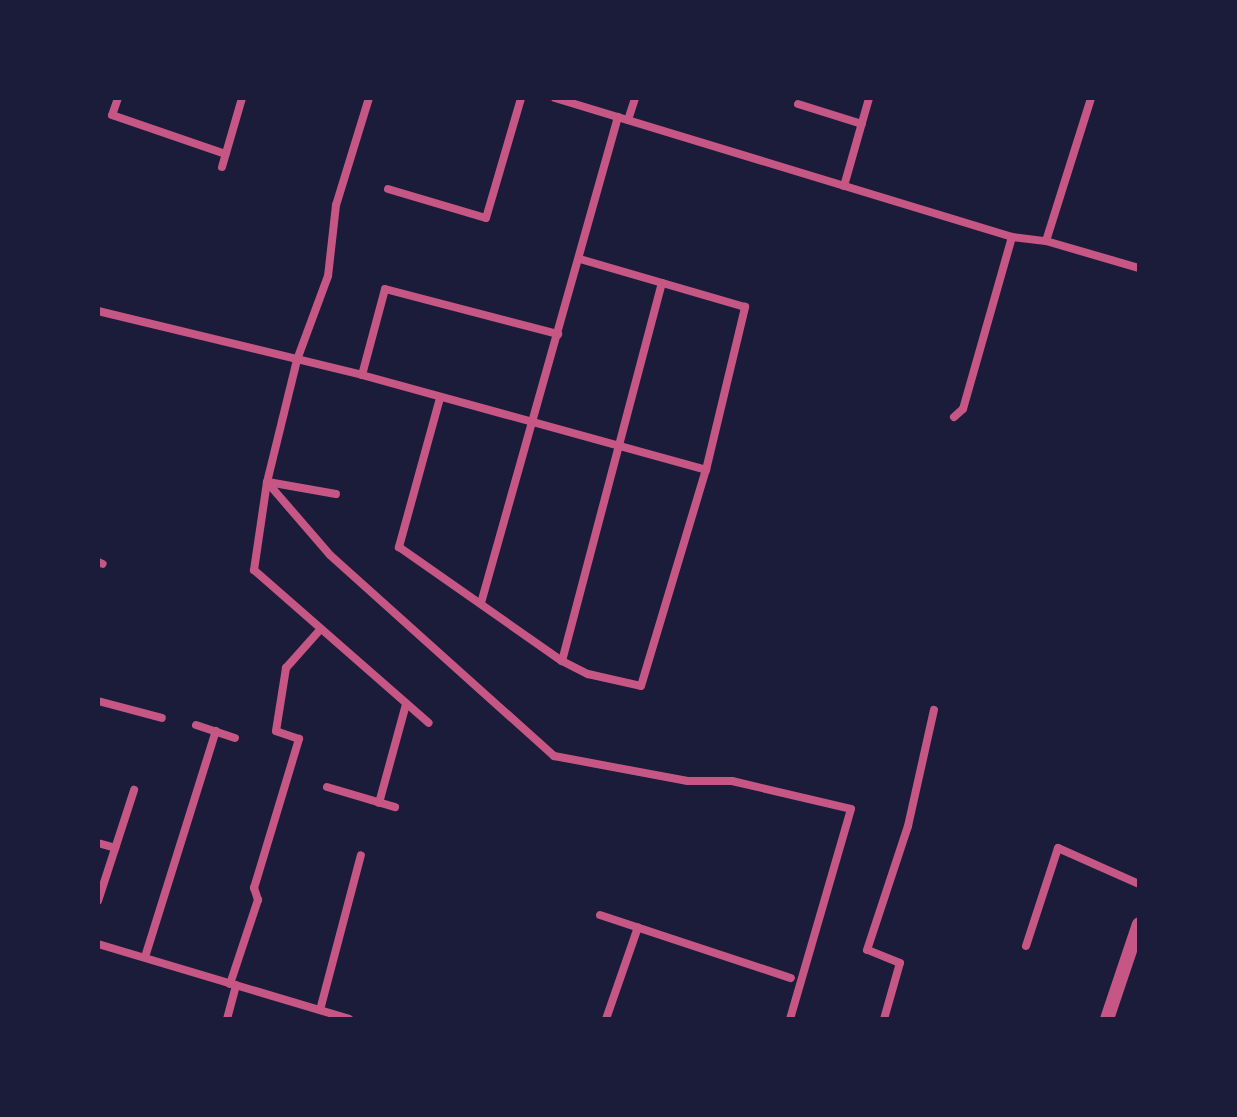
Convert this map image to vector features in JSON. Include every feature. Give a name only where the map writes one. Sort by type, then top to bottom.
[{"type":"street","points":[[118,98],[112,115],[225,154]]},
{"type":"street","points":[[222,167],[242,98]]},
{"type":"street","points":[[369,98],[336,205],[328,276],[297,360],[267,482],[254,570],[319,631],[429,723]]},
{"type":"street","points":[[388,189],[486,218],[521,98]]},
{"type":"street","points":[[555,98],[1012,237],[1046,241],[1139,268]]},
{"type":"street","points":[[628,120],[635,98]]},
{"type":"street","points":[[844,186],[869,98]]},
{"type":"street","points":[[1046,241],[1091,98]]},
{"type":"street","points":[[798,104],[862,124]]},
{"type":"street","points":[[481,603],[618,117]]},
{"type":"street","points":[[954,417],[963,409],[1012,237]]},
{"type":"street","points":[[440,398],[399,547],[562,661],[588,674],[641,686],[706,470],[745,307],[580,259]]},
{"type":"street","points":[[562,661],[662,283]]},
{"type":"street","points":[[362,375],[385,289],[558,334]]},
{"type":"street","points":[[98,311],[362,375],[706,470]]},
{"type":"street","points":[[267,482],[336,494]]},
{"type":"street","points":[[267,482],[330,555],[554,756],[688,781],[732,781],[851,809],[790,1019]]},
{"type":"street","points":[[227,1019],[233,984],[258,900],[254,888],[299,739],[276,731],[286,668],[319,631]]},
{"type":"street","points":[[98,701],[162,718]]},
{"type":"street","points":[[379,803],[406,704]]},
{"type":"street","points":[[884,1019],[900,963],[867,950],[908,826],[934,710]]},
{"type":"street","points":[[196,725],[235,738]]},
{"type":"street","points":[[145,957],[216,731]]},
{"type":"street","points":[[327,787],[395,807]]},
{"type":"street","points":[[98,901],[134,790]]},
{"type":"street","points":[[98,843],[115,848]]},
{"type":"street","points":[[1026,946],[1058,848],[1139,884]]},
{"type":"street","points":[[320,1010],[361,855]]},
{"type":"street","points":[[600,915],[791,978]]},
{"type":"street","points":[[1107,1019],[1139,924]]},
{"type":"street","points":[[606,1019],[638,927]]},
{"type":"street","points":[[98,944],[349,1019]]}]
